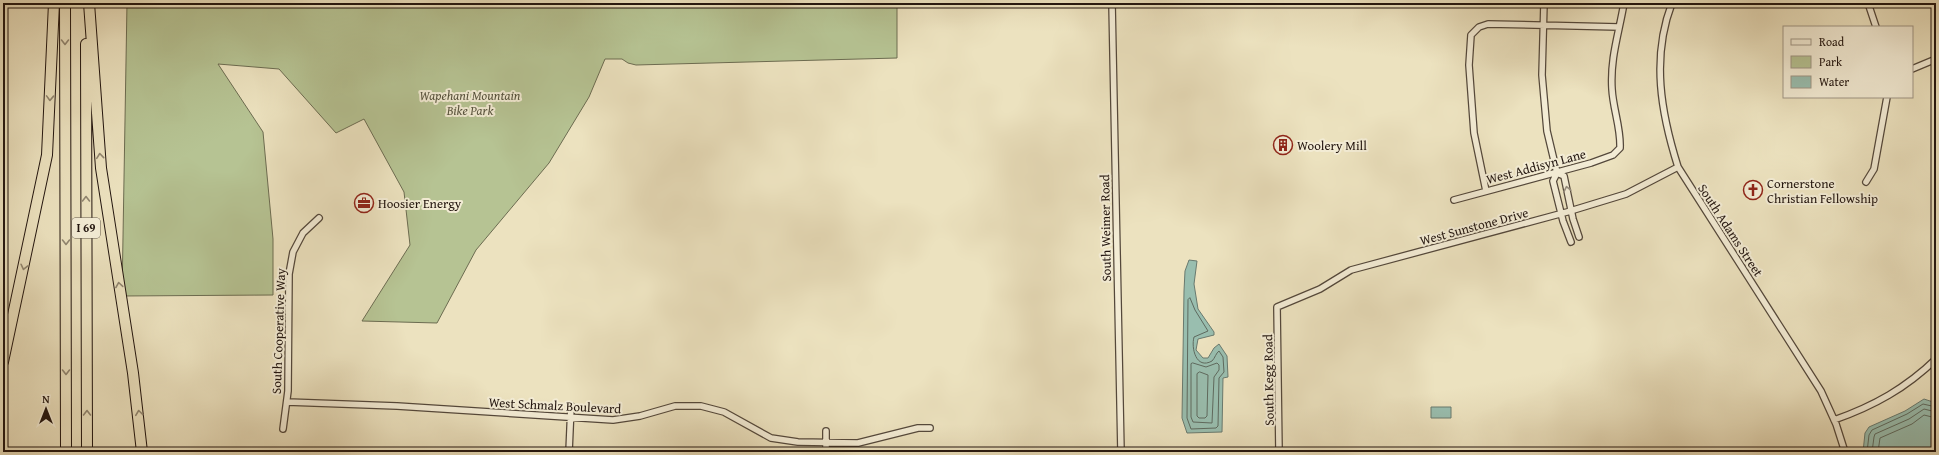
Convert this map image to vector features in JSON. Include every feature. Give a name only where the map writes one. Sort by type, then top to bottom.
[{"type":"highway","points":[[3,362],[47,155],[54,3]]},
{"type":"highway","name":"I 69","points":[[65,3],[66,452]]},
{"type":"highway","name":"I 69","points":[[85,3],[87,452]]},
{"type":"highway","points":[[89,3],[101,168],[133,373],[142,452]]},
{"type":"street","name":"South Weimer Road","points":[[1112,3],[1121,452]]},
{"type":"street","points":[[1544,3],[1542,75],[1547,131],[1557,173],[1553,181],[1571,242]]},
{"type":"street","points":[[1486,191],[1474,133],[1470,90],[1470,40],[1479,26],[1488,24],[1619,27],[1624,3]]},
{"type":"street","name":"South Adams Street","points":[[1672,3],[1666,18],[1662,42],[1660,96],[1667,132],[1678,167],[1821,391],[1834,420],[1845,452]]},
{"type":"street","points":[[1868,3],[1876,26]]},
{"type":"street","name":"West Addisyn Lane","points":[[1454,200],[1557,173],[1613,155],[1620,148],[1620,138],[1612,88],[1615,40],[1619,27]]},
{"type":"street","points":[[1913,69],[1936,59]]},
{"type":"street","points":[[1866,182],[1874,169],[1887,98]]},
{"type":"street","name":"West Sunstone Drive","points":[[1277,307],[1320,289],[1351,270],[1562,214],[1626,194],[1678,167]]},
{"type":"street","points":[[1557,173],[1564,176],[1579,237]]},
{"type":"street","name":"South Cooperative Way","points":[[283,429],[287,402],[290,274],[293,252],[303,233],[319,218]]},
{"type":"street","name":"South Kegg Road","points":[[1277,307],[1280,452]]},
{"type":"street","points":[[1834,420],[1887,398],[1914,379],[1936,359]]},
{"type":"street","name":"West Schmalz Boulevard","points":[[287,402],[570,416],[622,420],[675,406],[701,406],[724,412],[771,438],[798,442],[858,443],[918,428],[930,428]]},
{"type":"street","points":[[569,452],[570,406]]},
{"type":"street","points":[[826,431],[826,452]]},
{"type":"green space","name":"Wapehani Mountain Bike Park","points":[[127,3],[897,3],[897,58],[636,65],[628,63],[622,59],[605,59],[589,97],[549,163],[476,250],[437,323],[362,321],[410,245],[404,192],[364,119],[336,133],[279,69],[218,64],[263,132],[273,239],[273,295],[122,296]]},
{"type":"water","points":[[1189,260],[1197,261],[1194,284],[1198,309],[1214,332],[1214,335],[1198,339],[1196,350],[1203,358],[1208,358],[1214,348],[1219,344],[1227,356],[1228,377],[1223,378],[1222,432],[1187,433],[1182,418],[1184,291],[1185,271]]},
{"type":"water","points":[[1924,399],[1936,403],[1936,452],[1863,452],[1865,433],[1869,427],[1905,411]]},
{"type":"water","points":[[1431,407],[1451,407],[1451,418],[1431,418]]},
{"type":"place","name":"Woolery Mill","points":[[1283,145]]},
{"type":"place","name":"Cornerstone Christian Fellowship","points":[[1753,190]]},
{"type":"place","name":"Hoosier Energy","points":[[364,203]]}]
